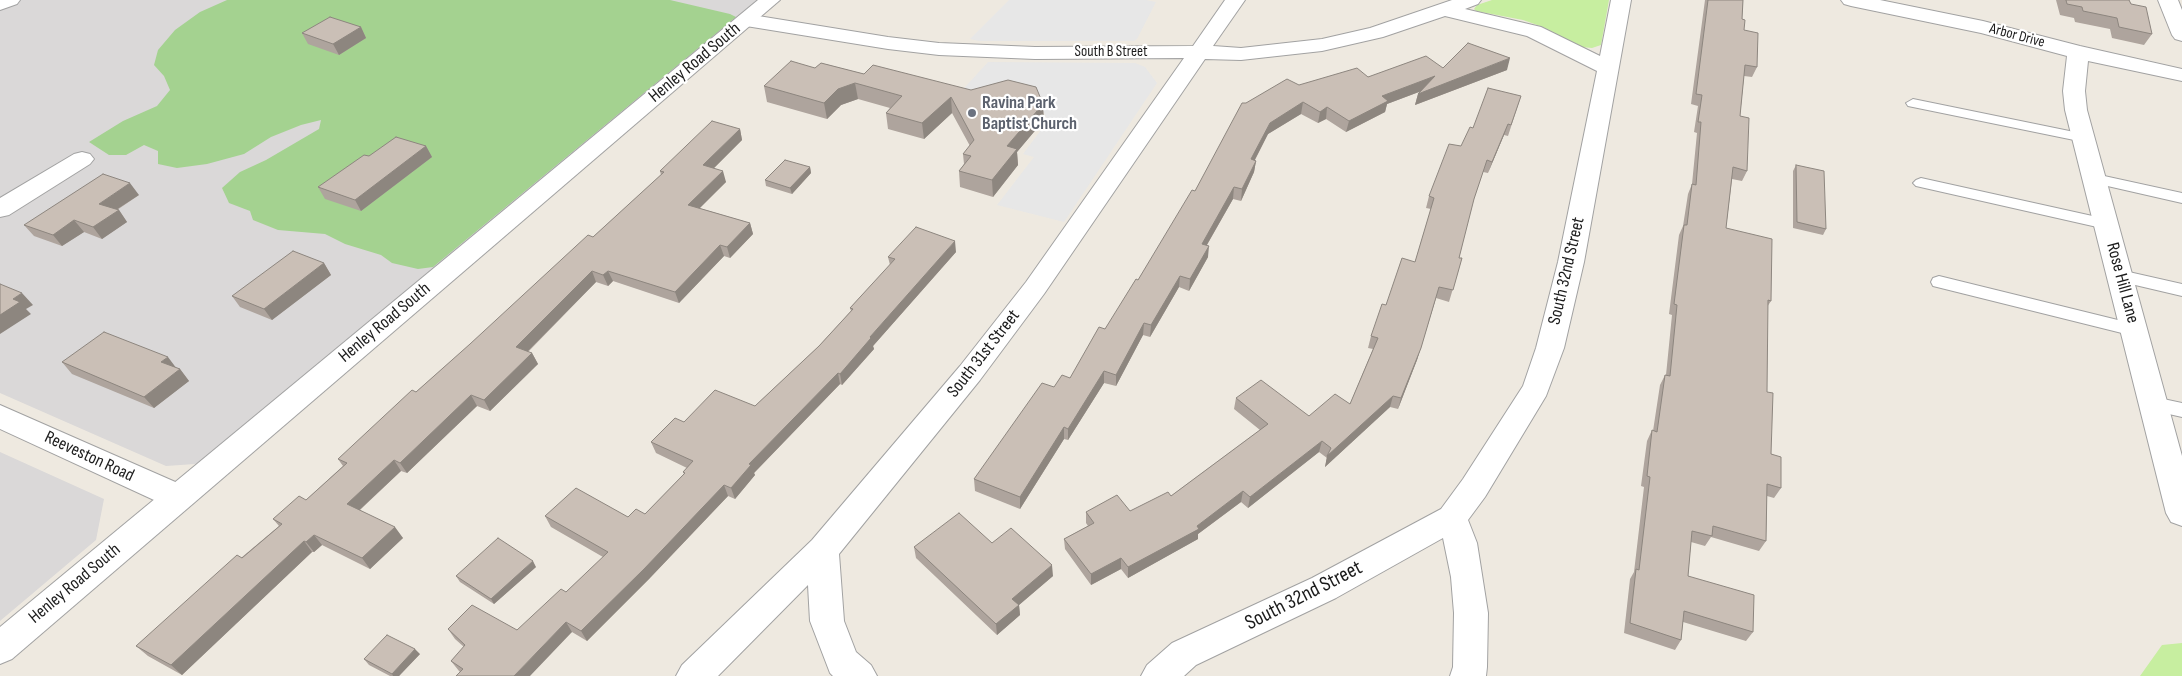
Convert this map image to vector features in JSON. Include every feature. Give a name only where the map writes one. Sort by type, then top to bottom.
[{"type":"street","points":[[0,4],[10,0]]},
{"type":"street","name":"Henley Road South","points":[[0,648],[770,0]]},
{"type":"street","name":"South 31st Street","points":[[694,676],[823,550],[986,352],[1034,288],[1235,0]]},
{"type":"street","name":"South B Street","points":[[746,20],[888,43],[939,49],[1035,53],[1200,52],[1241,54],[1322,45],[1376,33],[1472,0]]},
{"type":"street","name":"South 32nd Street","points":[[1159,676],[1184,654],[1324,588],[1452,518],[1474,488],[1536,388],[1550,348],[1571,262],[1621,0]]},
{"type":"street","name":"Arbor Drive","points":[[1851,0],[1983,27],[2078,52],[2182,75]]},
{"type":"street","points":[[2168,0],[2182,35]]},
{"type":"street","points":[[1445,10],[1534,31],[1608,68]]},
{"type":"street","name":"Rose Hill Lane","points":[[2078,52],[2074,91],[2084,138],[2182,513]]},
{"type":"street","points":[[0,209],[82,158]]},
{"type":"street","name":"Reeveston Road","points":[[0,416],[178,497]]},
{"type":"street","points":[[1452,518],[1461,543],[1468,586],[1471,624],[1468,676]]},
{"type":"street","points":[[823,550],[828,621],[842,662],[859,676]]},
{"type":"lane","points":[[1913,102],[2084,138]]},
{"type":"lane","points":[[2095,179],[2182,198]]},
{"type":"lane","points":[[1921,183],[2106,224]]},
{"type":"lane","points":[[2120,276],[2182,290]]},
{"type":"lane","points":[[1939,282],[2134,330]]},
{"type":"lane","points":[[2154,404],[2182,410]]},
{"type":"shaded area","points":[[0,0],[759,0],[220,452],[195,464],[166,466],[0,393]]},
{"type":"shaded area","points":[[1009,0],[1146,0],[1156,2],[1137,39],[1134,41],[979,41],[970,39]]},
{"type":"shaded area","points":[[988,62],[1135,63],[1145,67],[1157,83],[1064,222],[997,205],[1034,157],[1023,154],[1047,122],[1047,119],[1039,103],[955,98]]},
{"type":"shaded area","points":[[0,452],[104,499],[96,540],[0,621]]},
{"type":"green space","points":[[227,0],[670,0],[736,17],[433,267],[418,269],[392,263],[381,255],[345,244],[325,234],[278,230],[253,220],[250,211],[229,203],[222,188],[240,172],[266,160],[319,129],[321,120],[301,125],[271,137],[244,154],[207,164],[177,168],[158,164],[158,151],[144,145],[126,155],[109,155],[89,142],[123,121],[157,106],[170,90],[164,76],[154,65],[158,50],[175,30],[200,12]]},
{"type":"green space","points":[[1492,0],[1609,0],[1601,45],[1592,48],[1581,47],[1543,27],[1523,20],[1476,11],[1474,9],[1477,5]]},
{"type":"green space","points":[[2182,643],[2182,676],[2140,676],[2162,645]]},
{"type":"building","points":[[1708,0],[1743,0],[1742,19],[1745,20],[1744,30],[1758,33],[1757,67],[1745,65],[1740,116],[1749,118],[1747,171],[1733,167],[1726,228],[1772,239],[1771,301],[1768,300],[1767,392],[1773,393],[1771,454],[1781,457],[1781,488],[1767,484],[1766,541],[1713,526],[1712,536],[1692,531],[1688,576],[1754,595],[1753,632],[1684,611],[1681,640],[1630,623],[1636,569],[1639,570],[1650,477],[1647,476],[1652,430],[1657,432],[1665,375],[1670,376],[1677,305],[1674,304],[1684,225],[1687,225],[1692,184],[1696,185],[1701,122],[1698,122],[1702,95],[1696,94]]},
{"type":"building","points":[[2066,0],[2129,0],[2131,4],[2146,7],[2152,34],[2119,27],[2117,18],[2083,11],[2082,7],[2067,4]]},
{"type":"building","points":[[330,17],[361,27],[333,44],[302,33]]},
{"type":"building","points":[[1468,43],[1510,58],[1418,94],[1435,76],[1382,96],[1388,101],[1349,121],[1327,107],[1320,112],[1303,102],[1270,123],[1251,159],[1256,161],[1242,189],[1234,187],[1202,244],[1209,246],[1190,279],[1180,276],[1151,325],[1144,323],[1116,375],[1104,371],[1068,429],[1064,427],[1020,497],[974,479],[1042,383],[1054,387],[1062,375],[1070,378],[1099,327],[1105,329],[1136,279],[1138,280],[1192,190],[1195,191],[1242,103],[1246,103],[1287,79],[1299,85],[1357,68],[1368,77],[1426,56],[1443,68]]},
{"type":"building","points":[[791,61],[815,68],[821,63],[864,74],[873,65],[971,90],[1008,80],[1036,87],[1043,104],[1007,146],[1017,149],[992,180],[959,171],[971,156],[963,154],[974,140],[951,97],[922,123],[886,113],[902,96],[855,83],[838,89],[824,103],[764,86]]},
{"type":"building","points":[[1488,88],[1521,96],[1511,125],[1508,124],[1492,162],[1487,160],[1474,199],[1459,258],[1462,258],[1453,290],[1439,287],[1421,348],[1401,398],[1393,396],[1327,456],[1331,448],[1322,441],[1250,497],[1243,491],[1197,526],[1199,529],[1128,567],[1121,558],[1091,574],[1064,539],[1094,523],[1086,512],[1117,495],[1130,511],[1168,492],[1171,496],[1268,424],[1236,398],[1261,380],[1309,416],[1335,394],[1350,404],[1378,338],[1371,336],[1382,304],[1386,305],[1402,258],[1415,262],[1434,198],[1429,196],[1449,144],[1461,146],[1470,127],[1473,128]]},
{"type":"building","points":[[712,121],[740,129],[703,165],[723,171],[688,205],[750,223],[727,247],[720,245],[675,292],[608,271],[603,275],[592,271],[516,347],[532,353],[484,400],[471,395],[400,463],[394,460],[347,504],[395,527],[362,558],[314,535],[306,542],[304,541],[171,665],[136,646],[237,555],[242,558],[282,524],[273,519],[299,496],[306,500],[347,463],[338,459],[412,390],[416,392],[470,344],[588,235],[593,237],[664,172],[660,171]]},
{"type":"building","points":[[396,137],[426,146],[355,200],[318,187],[364,155],[369,156]]},
{"type":"building","points":[[785,160],[810,167],[790,188],[765,180]]},
{"type":"building","points":[[1796,165],[1824,171],[1826,229],[1797,222]]},
{"type":"building","points":[[103,174],[130,183],[99,204],[119,210],[93,227],[74,220],[53,235],[24,225]]},
{"type":"building","points":[[916,227],[955,241],[870,337],[840,374],[838,373],[749,464],[751,465],[731,488],[724,485],[644,569],[581,631],[566,622],[514,676],[456,676],[463,669],[451,661],[465,645],[448,629],[472,605],[517,630],[561,589],[566,592],[608,552],[545,516],[576,488],[628,517],[636,509],[645,514],[685,473],[683,472],[693,461],[651,442],[675,418],[684,422],[715,390],[755,406],[819,346],[853,309],[850,308],[895,259],[888,257]]},
{"type":"building","points":[[293,251],[324,263],[264,309],[232,296]]},
{"type":"building","points":[[0,284],[22,293],[13,299],[20,302],[0,315]]},
{"type":"building","points":[[104,332],[168,357],[161,362],[180,369],[144,397],[62,362]]},
{"type":"building","points":[[959,513],[992,543],[1011,528],[1052,565],[1012,599],[1019,605],[996,624],[914,547]]},
{"type":"building","points":[[498,538],[533,561],[491,599],[456,576]]},
{"type":"building","points":[[387,635],[415,649],[392,674],[364,659]]},
{"type":"place","name":"Ravina Park Baptist Church","points":[[972,113]]}]
